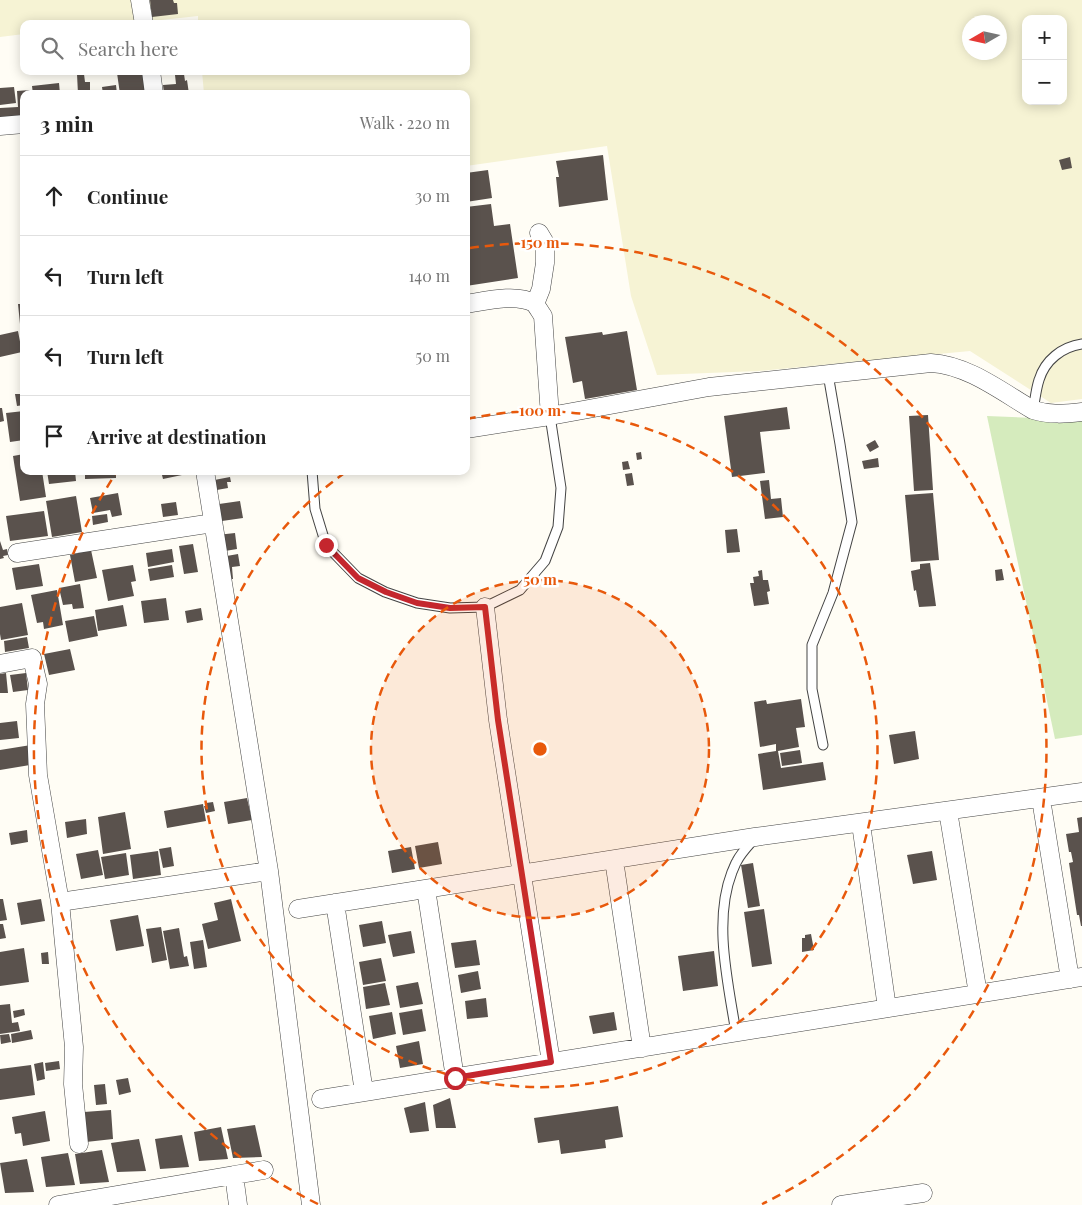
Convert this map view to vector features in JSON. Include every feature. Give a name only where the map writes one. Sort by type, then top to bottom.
[{"type":"street","points":[[140,0],[143,20]]},
{"type":"street","points":[[152,75],[153,90]]},
{"type":"street","points":[[0,126],[20,124]]},
{"type":"street","points":[[535,304],[542,289],[545,264],[545,243],[539,233]]},
{"type":"street","points":[[470,303],[504,298],[520,299],[535,304],[543,316],[550,416]]},
{"type":"street","points":[[470,428],[709,387],[931,363],[944,364],[967,371],[1034,410],[1056,414],[1082,412]]},
{"type":"street","points":[[206,475],[269,871],[311,1205]]},
{"type":"street","points":[[16,553],[213,523]]},
{"type":"street","points":[[485,607],[498,720],[551,1062]]},
{"type":"street","points":[[0,664],[32,658],[38,684],[35,704],[38,775],[60,902],[74,1047],[73,1084],[79,1144]]},
{"type":"street","points":[[298,909],[755,837],[861,824],[1082,792]]},
{"type":"street","points":[[321,1099],[1076,978],[1040,798]]},
{"type":"street","points":[[948,811],[978,994]]},
{"type":"street","points":[[861,824],[888,1008]]},
{"type":"street","points":[[614,860],[642,1048]]},
{"type":"street","points":[[60,902],[269,871]]},
{"type":"street","points":[[426,889],[455,1078]]},
{"type":"street","points":[[335,903],[364,1092]]},
{"type":"street","points":[[58,1205],[128,1199],[264,1170]]},
{"type":"street","points":[[234,1176],[238,1205]]},
{"type":"street","points":[[841,1205],[924,1193]]},
{"type":"lane","points":[[1034,410],[1039,379],[1047,363],[1064,350],[1077,344],[1082,344]]},
{"type":"lane","points":[[823,745],[812,689],[812,645],[833,593],[852,522],[828,374]]},
{"type":"lane","points":[[312,475],[315,509],[326,545],[358,578],[386,592],[417,603],[450,608],[485,607],[520,590],[545,561],[558,527],[561,488],[550,416]]},
{"type":"lane","points":[[736,1033],[724,943],[724,908],[728,884],[737,861],[755,837]]},
{"type":"shaded area","points":[[0,0],[1082,0],[1082,399],[1051,403],[970,351],[759,371],[657,375],[631,296],[607,146],[470,165],[470,90],[204,90],[202,75],[470,75],[470,20],[198,20],[198,16],[162,20],[20,20],[20,34],[0,37]]},
{"type":"green space","points":[[987,416],[1082,420],[1082,735],[1055,739]]},
{"type":"building","points":[[150,0],[173,0],[174,3],[177,3],[178,14],[152,17]]},
{"type":"building","points":[[77,75],[84,75],[85,82],[90,82],[90,90],[78,90]]},
{"type":"building","points":[[117,75],[147,75],[149,90],[119,90]]},
{"type":"building","points":[[175,75],[184,75],[188,90],[164,90],[163,85],[176,84]]},
{"type":"building","points":[[59,83],[60,90],[32,90],[32,86]]},
{"type":"building","points":[[116,85],[117,90],[102,90],[102,87]]},
{"type":"building","points":[[14,87],[16,103],[0,105],[0,88]]},
{"type":"building","points":[[17,91],[20,91],[20,120],[0,122],[0,108],[18,107]]},
{"type":"building","points":[[603,155],[608,200],[559,207],[556,177],[559,177],[556,161]]},
{"type":"building","points":[[1070,157],[1072,168],[1062,170],[1059,160]]},
{"type":"building","points":[[488,170],[492,198],[470,201],[470,172]]},
{"type":"building","points":[[491,204],[494,226],[510,224],[518,278],[470,285],[470,207]]},
{"type":"building","points":[[18,304],[20,304],[20,324]]},
{"type":"building","points":[[18,331],[20,352],[0,357],[0,335]]},
{"type":"building","points":[[627,331],[637,390],[585,399],[582,381],[573,383],[565,337],[602,332],[603,335]]},
{"type":"building","points":[[15,394],[20,394],[20,406],[17,406]]},
{"type":"building","points":[[787,407],[790,429],[760,432],[765,473],[732,477],[724,416]]},
{"type":"building","points":[[0,408],[2,408],[4,421],[0,422]]},
{"type":"building","points":[[20,411],[20,441],[10,442],[6,413]]},
{"type":"building","points":[[928,415],[933,490],[914,491],[909,416]]},
{"type":"building","points":[[875,440],[879,447],[870,452],[866,445]]},
{"type":"building","points":[[641,452],[642,459],[637,460],[636,453]]},
{"type":"building","points":[[20,455],[20,475],[43,475],[46,497],[20,501],[13,456]]},
{"type":"building","points":[[878,458],[879,467],[864,469],[862,461]]},
{"type":"building","points":[[628,461],[630,469],[623,470],[622,462]]},
{"type":"building","points":[[632,473],[634,485],[627,486],[625,474]]},
{"type":"building","points":[[48,475],[75,475],[76,481],[49,484]]},
{"type":"building","points":[[85,475],[116,475],[116,478],[85,479]]},
{"type":"building","points":[[162,475],[182,475],[163,479]]},
{"type":"building","points":[[230,477],[231,482],[227,482],[228,488],[211,491],[209,481]]},
{"type":"building","points":[[769,480],[771,499],[781,498],[783,517],[765,519],[760,481]]},
{"type":"building","points":[[118,493],[122,515],[112,517],[110,510],[93,513],[90,498]]},
{"type":"building","points":[[933,493],[939,560],[911,562],[905,495]]},
{"type":"building","points":[[76,496],[82,532],[52,537],[46,501]]},
{"type":"building","points":[[240,501],[243,518],[215,522],[212,505]]},
{"type":"building","points":[[176,502],[178,515],[163,517],[161,504]]},
{"type":"building","points":[[44,511],[48,536],[10,541],[6,516]]},
{"type":"building","points":[[107,514],[108,522],[93,525],[92,516]]},
{"type":"building","points":[[737,529],[740,552],[727,553],[725,530]]},
{"type":"building","points":[[235,533],[237,549],[219,552],[217,535]]},
{"type":"building","points":[[0,541],[3,550],[7,549],[8,555],[0,559]]},
{"type":"building","points":[[193,544],[198,572],[184,574],[179,546]]},
{"type":"building","points":[[172,549],[174,562],[148,567],[146,553]]},
{"type":"building","points":[[91,550],[97,578],[75,582],[70,555]]},
{"type":"building","points":[[238,554],[240,566],[232,567],[233,579],[224,580],[221,557]]},
{"type":"building","points":[[930,563],[936,606],[919,607],[911,571],[920,569],[920,564]]},
{"type":"building","points":[[39,564],[43,586],[16,590],[12,568]]},
{"type":"building","points":[[133,565],[136,581],[131,582],[134,596],[108,601],[102,570]]},
{"type":"building","points":[[172,565],[174,577],[150,581],[148,569]]},
{"type":"building","points":[[1002,569],[1004,580],[996,581],[995,570]]},
{"type":"building","points":[[762,570],[763,580],[768,580],[770,591],[767,592],[769,604],[754,606],[750,583],[754,583],[753,577],[759,576],[758,571]]},
{"type":"building","points":[[80,584],[84,608],[73,609],[72,604],[63,605],[59,588]]},
{"type":"building","points":[[57,590],[63,625],[44,629],[43,622],[37,623],[31,595]]},
{"type":"building","points":[[166,598],[169,620],[144,623],[141,601]]},
{"type":"building","points":[[22,603],[28,635],[1,640],[0,607]]},
{"type":"building","points":[[123,605],[127,626],[98,631],[95,610]]},
{"type":"building","points":[[201,608],[203,620],[187,623],[185,611]]},
{"type":"building","points":[[94,616],[98,636],[69,642],[65,621]]},
{"type":"building","points":[[27,637],[29,648],[5,652],[4,641]]},
{"type":"building","points":[[70,649],[75,670],[49,675],[44,654]]},
{"type":"building","points":[[6,673],[8,693],[0,693],[0,674]]},
{"type":"building","points":[[26,673],[28,690],[13,692],[10,675]]},
{"type":"building","points":[[801,699],[805,727],[796,728],[799,747],[778,751],[781,768],[823,762],[826,780],[763,790],[758,754],[776,751],[776,744],[760,747],[754,702],[766,700],[767,704]]},
{"type":"building","points":[[17,721],[19,738],[0,740],[0,723]]},
{"type":"building","points":[[915,731],[919,759],[894,764],[889,735]]},
{"type":"building","points":[[31,745],[30,765],[0,770],[0,750]]},
{"type":"building","points":[[800,750],[802,763],[782,766],[780,753]]},
{"type":"building","points":[[247,798],[252,820],[228,824],[224,802]]},
{"type":"building","points":[[213,802],[215,811],[206,813],[204,806],[207,806],[206,803]]},
{"type":"building","points":[[203,804],[206,821],[167,828],[164,811]]},
{"type":"building","points":[[125,812],[131,849],[103,854],[98,817]]},
{"type":"building","points":[[1082,817],[1081,926],[1079,915],[1077,915],[1069,863],[1073,862],[1066,834],[1079,832],[1077,818]]},
{"type":"building","points":[[86,819],[87,834],[67,838],[65,822]]},
{"type":"building","points":[[27,830],[28,842],[11,845],[9,833]]},
{"type":"building","points":[[438,842],[442,864],[419,868],[415,846]]},
{"type":"building","points":[[171,847],[174,866],[163,868],[159,849]]},
{"type":"building","points":[[411,847],[415,869],[392,873],[388,851]]},
{"type":"building","points":[[98,850],[103,875],[81,879],[76,854]]},
{"type":"building","points":[[158,851],[161,875],[133,879],[130,855]]},
{"type":"building","points":[[932,851],[937,880],[913,884],[907,855]]},
{"type":"building","points":[[126,853],[129,875],[105,879],[101,857]]},
{"type":"building","points":[[753,863],[760,906],[748,908],[741,865]]},
{"type":"building","points":[[0,899],[3,899],[7,920],[0,921]]},
{"type":"building","points":[[41,899],[45,921],[21,925],[17,903]]},
{"type":"building","points":[[231,899],[241,941],[208,949],[202,924],[218,920],[214,903]]},
{"type":"building","points":[[764,909],[772,964],[752,967],[744,912]]},
{"type":"building","points":[[138,915],[144,946],[116,951],[110,920]]},
{"type":"building","points":[[382,921],[386,943],[363,947],[359,925]]},
{"type":"building","points":[[0,924],[3,924],[6,938],[0,939]]},
{"type":"building","points":[[161,927],[167,960],[152,963],[146,929]]},
{"type":"building","points":[[179,928],[184,957],[187,956],[189,966],[170,969],[163,931]]},
{"type":"building","points":[[411,931],[415,953],[393,957],[388,935]]},
{"type":"building","points":[[811,934],[814,950],[802,952],[802,938],[805,938],[805,935]]},
{"type":"building","points":[[203,940],[207,967],[194,969],[190,942]]},
{"type":"building","points":[[476,940],[480,965],[455,968],[451,943]]},
{"type":"building","points":[[24,948],[29,982],[0,986],[0,952]]},
{"type":"building","points":[[714,951],[718,986],[683,991],[678,956]]},
{"type":"building","points":[[48,952],[49,964],[42,964],[41,953]]},
{"type":"building","points":[[381,958],[386,981],[363,985],[359,962]]},
{"type":"building","points":[[478,971],[481,989],[461,993],[458,975]]},
{"type":"building","points":[[418,982],[423,1004],[400,1008],[396,986]]},
{"type":"building","points":[[385,983],[390,1005],[366,1009],[363,987]]},
{"type":"building","points":[[486,998],[488,1017],[467,1019],[465,1001]]},
{"type":"building","points":[[10,1004],[12,1023],[18,1022],[20,1031],[0,1034],[0,1005]]},
{"type":"building","points":[[24,1009],[25,1015],[14,1018],[13,1011]]},
{"type":"building","points":[[422,1009],[426,1031],[403,1035],[399,1013]]},
{"type":"building","points":[[392,1012],[396,1034],[373,1039],[369,1016]]},
{"type":"building","points":[[614,1012],[617,1030],[593,1034],[589,1016]]},
{"type":"building","points":[[31,1030],[33,1039],[12,1043],[11,1034]]},
{"type":"building","points":[[9,1034],[11,1042],[1,1044],[0,1035]]},
{"type":"building","points":[[419,1041],[423,1064],[400,1068],[396,1046]]},
{"type":"building","points":[[59,1061],[60,1069],[46,1071],[45,1063]]},
{"type":"building","points":[[43,1062],[45,1079],[37,1081],[34,1064]]},
{"type":"building","points":[[31,1065],[35,1095],[0,1100],[0,1069]]},
{"type":"building","points":[[128,1078],[131,1092],[119,1095],[116,1080]]},
{"type":"building","points":[[105,1084],[107,1104],[96,1105],[94,1085]]},
{"type":"building","points":[[450,1098],[456,1128],[436,1128],[433,1105]]},
{"type":"building","points":[[425,1102],[429,1131],[410,1133],[404,1108]]},
{"type":"building","points":[[618,1106],[623,1137],[605,1140],[606,1148],[561,1154],[559,1140],[538,1143],[534,1118]]},
{"type":"building","points":[[111,1110],[113,1139],[86,1142],[84,1112]]},
{"type":"building","points":[[45,1111],[50,1141],[23,1146],[21,1133],[15,1134],[12,1117]]},
{"type":"building","points":[[255,1125],[262,1157],[233,1158],[227,1129]]},
{"type":"building","points":[[221,1127],[228,1159],[199,1161],[194,1132]]},
{"type":"building","points":[[182,1135],[189,1167],[160,1169],[155,1139]]},
{"type":"building","points":[[139,1139],[146,1171],[117,1172],[111,1143]]},
{"type":"building","points":[[102,1150],[109,1182],[80,1184],[75,1154]]},
{"type":"building","points":[[68,1153],[75,1185],[46,1187],[41,1157]]},
{"type":"building","points":[[27,1159],[34,1192],[5,1193],[0,1163]]},
{"type":"route","points":[[326,545],[358,578],[386,592],[417,603],[450,608],[485,607],[498,720],[551,1062],[455,1078]]}]
